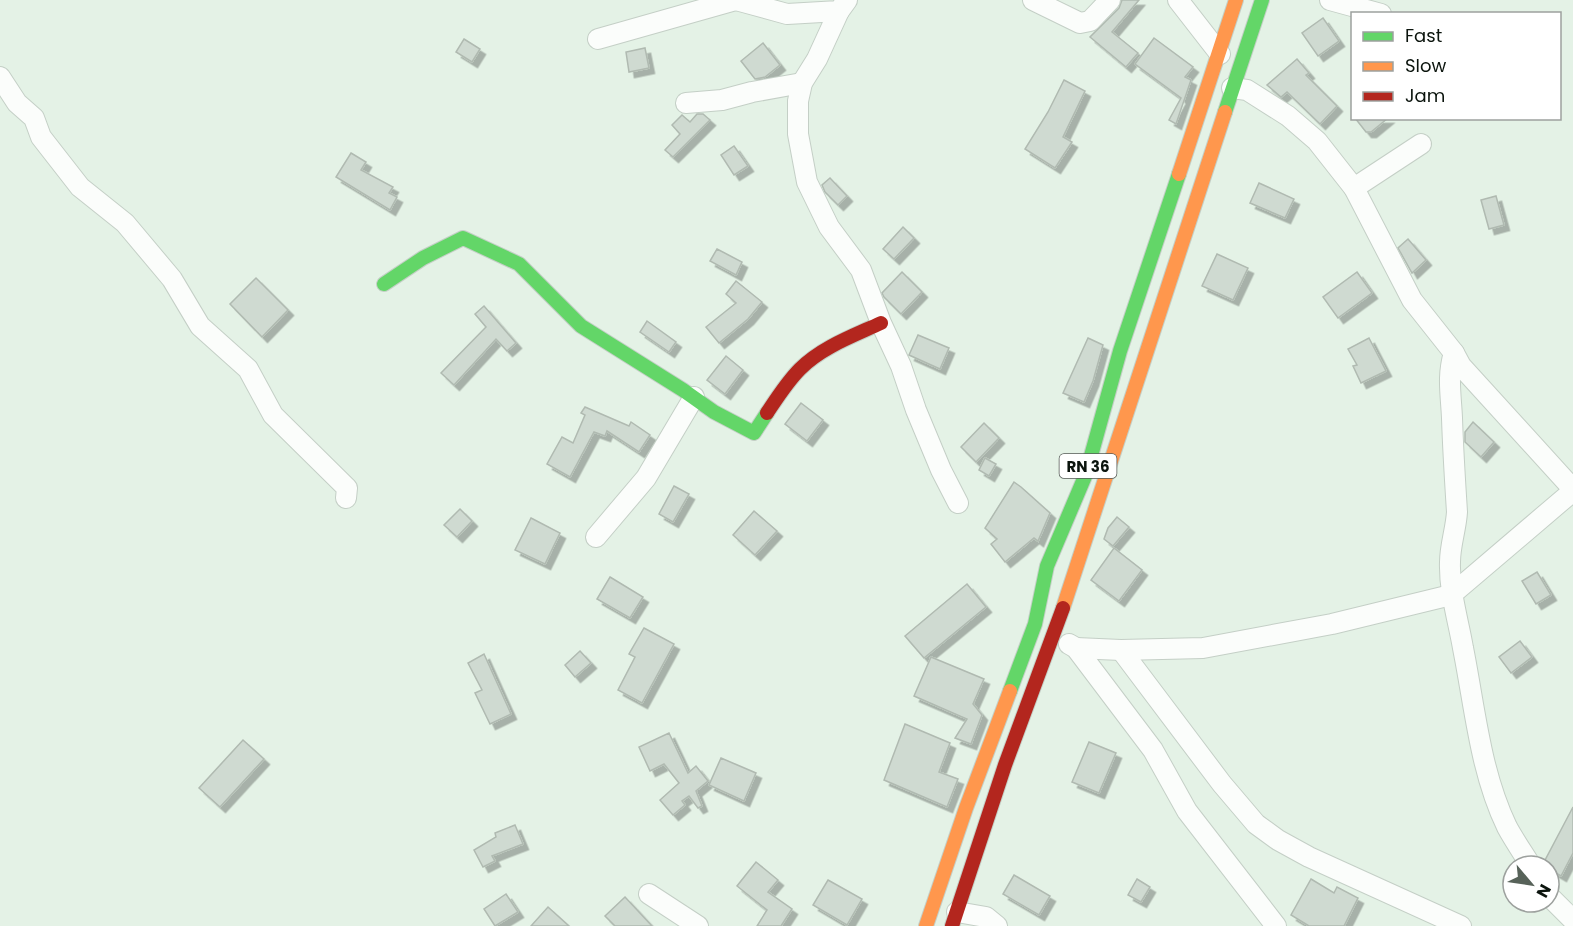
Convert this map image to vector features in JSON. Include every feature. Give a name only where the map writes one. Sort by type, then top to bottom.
[{"type":"main road","name":"RN 36","points":[[926,926],[966,808],[1035,624],[1047,566],[1086,474],[1120,351],[1236,0]]},
{"type":"main road","name":"RN 36","points":[[955,919],[1005,765],[1054,635],[1262,0]]},
{"type":"main road","points":[[384,284],[423,258],[463,238],[519,264],[581,326],[714,412],[754,433],[774,402],[801,369],[825,351],[880,323]]},
{"type":"street","points":[[598,39],[736,0],[787,14],[843,6]]},
{"type":"street","points":[[1033,0],[1080,23],[1090,21],[1110,0]]},
{"type":"street","points":[[1178,0],[1220,54]]},
{"type":"street","points":[[1330,0],[1377,8]]},
{"type":"street","points":[[843,6],[817,59],[802,83],[798,101],[798,134],[807,182],[829,226],[861,270],[880,323],[902,366],[916,410],[941,470],[958,503]]},
{"type":"street","points":[[0,77],[17,103],[34,118],[41,137],[80,187],[125,223],[172,279],[200,326],[248,369],[273,415],[347,488],[346,498]]},
{"type":"street","points":[[686,103],[722,100],[802,83]]},
{"type":"street","points":[[1076,648],[1121,650],[1203,648],[1332,624],[1451,595],[1573,490],[1461,366],[1454,353],[1412,300],[1354,188],[1317,141],[1288,116],[1247,90],[1232,88]]},
{"type":"street","points":[[1354,188],[1421,144]]},
{"type":"street","points":[[1454,353],[1450,365],[1449,398],[1457,512],[1449,563],[1451,595],[1488,773],[1507,826],[1524,854]]},
{"type":"street","points":[[596,537],[646,478],[694,397]]},
{"type":"street","points":[[1054,635],[1076,648],[1153,750],[1187,811],[1276,926]]},
{"type":"street","points":[[1121,650],[1222,784],[1256,824],[1278,840],[1309,857],[1461,926]]},
{"type":"street","points":[[649,894],[698,926]]},
{"type":"street","points":[[1561,908],[1573,920]]},
{"type":"street","points":[[955,919],[986,917],[997,926]]},
{"type":"building","points":[[1122,0],[1139,0],[1112,32],[1138,53],[1126,67],[1090,37],[1119,8]]},
{"type":"building","points":[[1323,18],[1339,41],[1318,56],[1302,33]]},
{"type":"building","points":[[1154,38],[1193,67],[1185,77],[1191,80],[1176,124],[1169,120],[1181,98],[1135,64]]},
{"type":"building","points":[[464,39],[480,49],[472,62],[456,52]]},
{"type":"building","points":[[763,43],[780,65],[765,77],[755,79],[741,61]]},
{"type":"building","points":[[645,48],[649,68],[629,72],[626,52]]},
{"type":"building","points":[[1297,59],[1309,73],[1306,75],[1337,106],[1320,124],[1287,92],[1281,97],[1267,85]]},
{"type":"building","points":[[1064,80],[1085,91],[1063,137],[1072,142],[1055,168],[1025,149],[1048,112]]},
{"type":"building","points":[[697,114],[703,114],[710,120],[673,157],[665,150],[680,134],[672,125],[682,115],[690,122]]},
{"type":"building","points":[[1357,120],[1386,120],[1371,132],[1366,132]]},
{"type":"building","points":[[734,146],[748,166],[734,175],[721,155]]},
{"type":"building","points":[[351,153],[366,162],[361,170],[393,187],[389,193],[397,197],[390,210],[336,177]]},
{"type":"building","points":[[830,178],[847,196],[838,205],[825,192],[822,185]]},
{"type":"building","points":[[1259,183],[1294,199],[1285,218],[1250,203]]},
{"type":"building","points":[[1496,196],[1504,225],[1489,229],[1481,200]]},
{"type":"building","points":[[903,227],[914,238],[894,259],[883,249]]},
{"type":"building","points":[[1408,239],[1426,260],[1412,273],[1398,248]]},
{"type":"building","points":[[717,249],[742,262],[736,275],[710,261]]},
{"type":"building","points":[[1217,254],[1248,268],[1233,300],[1202,286]]},
{"type":"building","points":[[902,272],[922,292],[901,314],[882,293]]},
{"type":"building","points":[[1357,272],[1372,293],[1338,318],[1323,297]]},
{"type":"building","points":[[256,278],[288,310],[262,337],[230,304]]},
{"type":"building","points":[[736,281],[762,302],[748,319],[719,343],[706,327],[736,303],[726,294]]},
{"type":"building","points":[[484,306],[516,343],[507,351],[496,339],[454,385],[441,373],[486,327],[475,314]]},
{"type":"building","points":[[647,321],[676,342],[669,352],[640,332]]},
{"type":"building","points":[[918,335],[949,348],[940,369],[909,355]]},
{"type":"building","points":[[1088,338],[1103,345],[1093,381],[1084,402],[1063,393]]},
{"type":"building","points":[[1369,338],[1386,371],[1361,383],[1353,366],[1357,365],[1348,349]]},
{"type":"building","points":[[726,356],[743,370],[725,394],[707,380]]},
{"type":"building","points":[[801,403],[823,420],[807,441],[785,424]]},
{"type":"building","points":[[585,407],[629,426],[631,422],[650,435],[639,452],[607,431],[605,436],[594,432],[570,477],[547,464],[562,437],[573,443],[585,415],[581,413]]},
{"type":"building","points":[[1473,422],[1494,442],[1481,457],[1465,442],[1465,432]]},
{"type":"building","points":[[984,423],[999,438],[976,462],[961,447]]},
{"type":"building","points":[[985,458],[996,464],[989,476],[979,470]]},
{"type":"building","points":[[1014,482],[1050,513],[1038,541],[1034,538],[1005,562],[991,544],[997,539],[985,528]]},
{"type":"building","points":[[674,486],[689,494],[673,522],[659,514]]},
{"type":"building","points":[[460,509],[472,521],[457,537],[444,525]]},
{"type":"building","points":[[754,511],[777,531],[755,555],[733,535]]},
{"type":"building","points":[[1117,517],[1129,527],[1113,546],[1104,539],[1108,528]]},
{"type":"building","points":[[531,518],[560,533],[545,564],[515,550]]},
{"type":"building","points":[[1114,548],[1142,570],[1119,601],[1091,580]]},
{"type":"building","points":[[1537,572],[1551,595],[1536,604],[1522,581]]},
{"type":"building","points":[[610,577],[643,597],[630,618],[597,599]]},
{"type":"building","points":[[967,584],[986,607],[924,658],[905,636]]},
{"type":"building","points":[[644,628],[674,644],[642,703],[618,690],[635,657],[629,654]]},
{"type":"building","points":[[1520,641],[1532,657],[1511,673],[1499,657]]},
{"type":"building","points":[[580,651],[591,663],[575,677],[565,665]]},
{"type":"building","points":[[484,654],[511,714],[490,724],[475,693],[482,690],[468,663]]},
{"type":"building","points":[[931,657],[984,679],[973,704],[982,715],[971,744],[955,738],[967,719],[914,696]]},
{"type":"building","points":[[905,724],[950,743],[939,772],[958,779],[947,807],[884,780]]},
{"type":"building","points":[[669,733],[688,773],[696,766],[708,781],[696,791],[702,806],[698,808],[689,796],[682,801],[685,805],[673,815],[660,800],[679,783],[664,764],[650,771],[639,747]]},
{"type":"building","points":[[243,740],[264,759],[220,807],[199,788]]},
{"type":"building","points":[[1089,742],[1116,753],[1099,793],[1072,782]]},
{"type":"building","points":[[721,758],[756,773],[744,801],[709,785]]},
{"type":"building","points":[[1573,807],[1573,853],[1561,876],[1561,854],[1548,854]]},
{"type":"building","points":[[515,825],[523,844],[492,856],[495,861],[483,867],[474,850],[496,837],[495,833]]},
{"type":"building","points":[[756,862],[778,880],[768,892],[792,909],[781,926],[757,926],[767,910],[737,886]]},
{"type":"building","points":[[1014,875],[1050,896],[1039,915],[1003,894]]},
{"type":"building","points":[[1137,879],[1150,887],[1141,902],[1128,895]]},
{"type":"building","points":[[1311,879],[1334,893],[1337,887],[1358,898],[1344,926],[1309,926],[1291,915]]},
{"type":"building","points":[[828,880],[862,899],[847,925],[813,905]]},
{"type":"building","points":[[506,894],[518,912],[495,926],[484,909]]},
{"type":"building","points":[[625,897],[652,926],[615,926],[605,916]]},
{"type":"building","points":[[548,907],[569,926],[531,926]]},
{"type":"traffic: fast","points":[[1225,112],[1262,0]]},
{"type":"traffic: fast","points":[[1010,691],[1035,624],[1047,566],[1086,474],[1120,351],[1179,174]]},
{"type":"traffic: fast","points":[[384,284],[423,258],[463,238],[519,264],[581,326],[714,412],[754,433],[767,413]]},
{"type":"traffic: slow","points":[[1179,174],[1236,0]]},
{"type":"traffic: slow","points":[[1063,608],[1225,112]]},
{"type":"traffic: slow","points":[[926,926],[966,808],[1010,691]]},
{"type":"traffic: jam","points":[[767,413],[782,390],[809,361],[838,343],[881,323]]},
{"type":"traffic: jam","points":[[952,926],[1005,765],[1063,608]]}]
